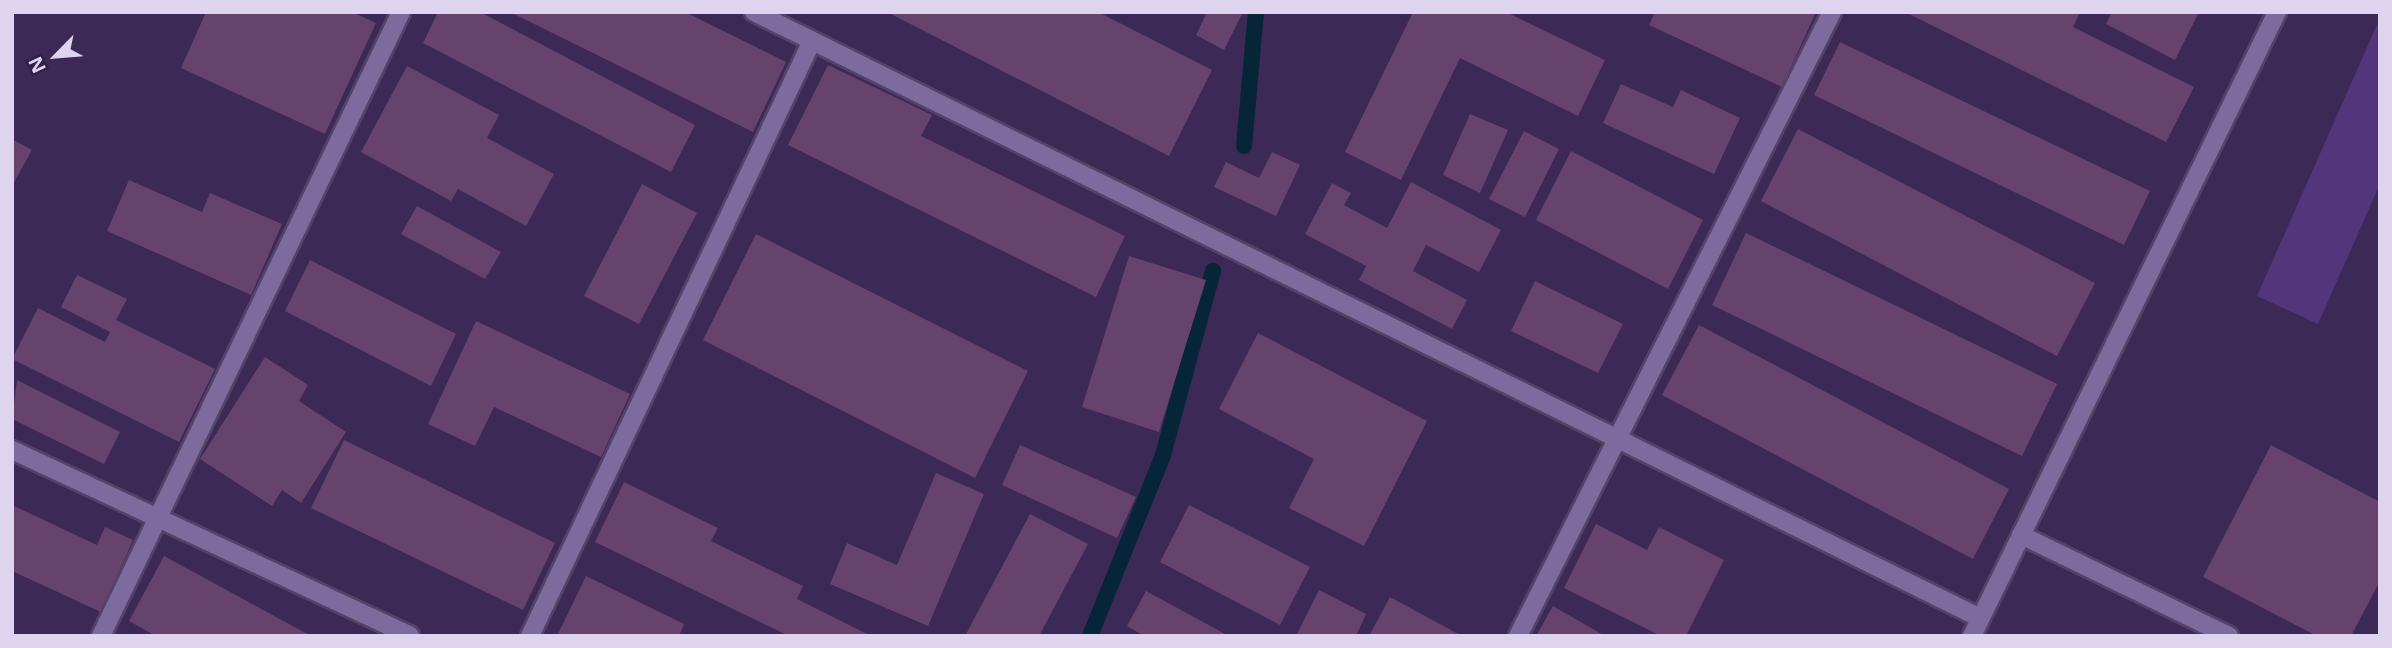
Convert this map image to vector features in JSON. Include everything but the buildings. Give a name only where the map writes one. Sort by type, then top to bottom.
[{"type":"street","points":[[101,636],[401,12]]},
{"type":"street","points":[[754,12],[1980,618]]},
{"type":"street","points":[[1518,636],[1615,438],[1832,12]]},
{"type":"street","points":[[1972,636],[2277,12]]},
{"type":"street","points":[[530,636],[812,41]]},
{"type":"street","points":[[12,450],[410,636]]},
{"type":"street","points":[[2021,535],[2229,636]]},
{"type":"shaded area","points":[[2380,18],[2380,184],[2318,324],[2257,296]]},
{"type":"waterway","points":[[1244,146],[1256,12]]},
{"type":"waterway","points":[[1090,636],[1163,455],[1213,271]]}]
